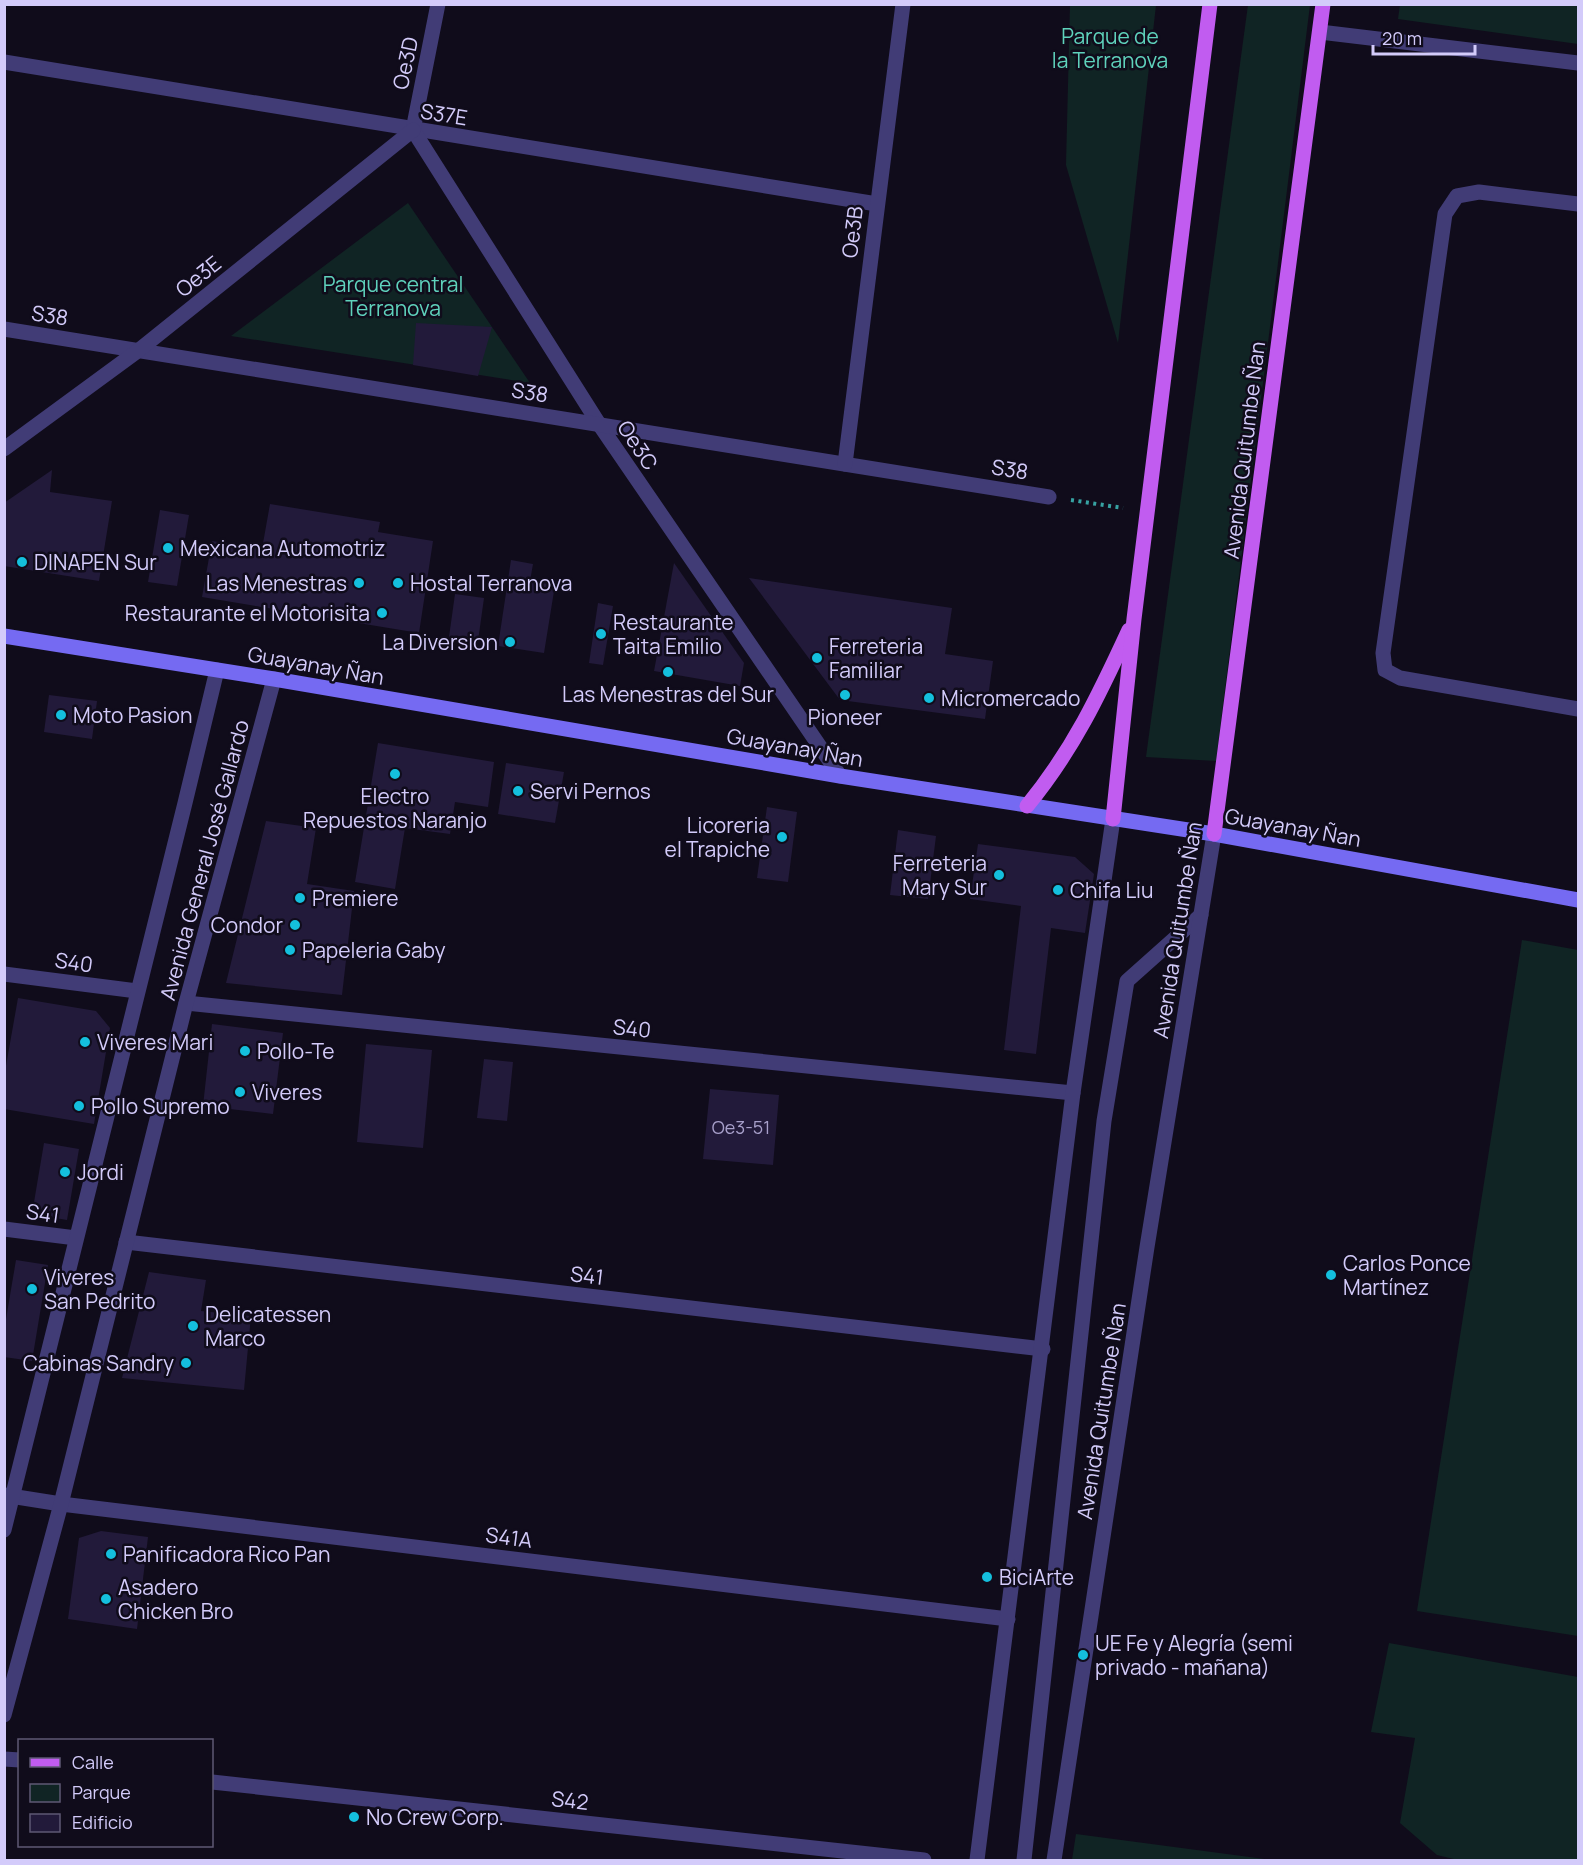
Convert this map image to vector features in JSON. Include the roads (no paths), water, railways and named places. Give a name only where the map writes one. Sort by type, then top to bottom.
[{"type":"main road","points":[[1113,819],[1134,619],[1210,4]]},
{"type":"main road","name":"Avenida Quitumbe Ñan","points":[[1214,834],[1323,4]]},
{"type":"main road","points":[[1027,806],[1052,776],[1074,742],[1105,683],[1134,619]]},
{"type":"main road","name":"Guayanay Ñan","points":[[4,636],[274,679],[840,776],[1214,834],[1578,900]]},
{"type":"street","name":"Oe3D","points":[[413,130],[438,4]]},
{"type":"street","name":"Oe3B","points":[[845,464],[903,4]]},
{"type":"street","points":[[1320,32],[1578,63]]},
{"type":"street","name":"S37E","points":[[4,62],[877,204]]},
{"type":"street","name":"Oe3E","points":[[4,449],[139,350],[413,130]]},
{"type":"street","name":"Oe3C","points":[[413,130],[599,424],[840,776]]},
{"type":"street","points":[[1578,204],[1479,192],[1457,196],[1445,213],[1383,653],[1385,670],[1400,678],[1578,709]]},
{"type":"street","name":"S38","points":[[4,328],[1049,497]]},
{"type":"street","name":"Avenida General José Gallardo","points":[[4,1530],[8,1496],[76,1238],[217,670]]},
{"type":"street","name":"Avenida General José Gallardo","points":[[4,1715],[61,1504],[186,1003],[274,679]]},
{"type":"street","points":[[977,1860],[1043,1349],[1073,1093],[1113,819]]},
{"type":"street","name":"Avenida Quitumbe Ñan","points":[[1054,1860],[1147,1247],[1214,834]]},
{"type":"street","points":[[1024,1860],[1104,1121],[1127,981],[1201,915]]},
{"type":"street","name":"S40","points":[[4,974],[137,991]]},
{"type":"street","name":"S40","points":[[186,1003],[1073,1093]]},
{"type":"street","name":"S41","points":[[4,1229],[76,1238]]},
{"type":"street","name":"S41","points":[[126,1242],[1043,1349]]},
{"type":"street","name":"S41A","points":[[8,1496],[1008,1619]]},
{"type":"street","name":"S42","points":[[213,1782],[924,1860]]},
{"type":"place","name":"Mexicana Automotriz","points":[[168,548]]},
{"type":"place","name":"DINAPEN Sur","points":[[22,562]]},
{"type":"place","name":"Las Menestras","points":[[359,583]]},
{"type":"place","name":"Hostal Terranova","points":[[398,583]]},
{"type":"place","name":"Restaurante el Motorisita","points":[[382,613]]},
{"type":"place","name":"Restaurante Taita Emilio","points":[[601,634]]},
{"type":"place","name":"La Diversion","points":[[510,642]]},
{"type":"place","name":"Ferreteria Familiar","points":[[817,658]]},
{"type":"place","name":"Las Menestras del Sur","points":[[668,672]]},
{"type":"place","name":"Pioneer","points":[[845,695]]},
{"type":"place","name":"Micromercado","points":[[929,698]]},
{"type":"place","name":"Moto Pasion","points":[[61,715]]},
{"type":"place","name":"Electro Repuestos Naranjo","points":[[395,774]]},
{"type":"place","name":"Servi Pernos","points":[[518,791]]},
{"type":"place","name":"Licoreria el Trapiche","points":[[782,837]]},
{"type":"place","name":"Ferreteria Mary Sur","points":[[999,875]]},
{"type":"place","name":"Chifa Liu","points":[[1058,890]]},
{"type":"place","name":"Premiere","points":[[300,898]]},
{"type":"place","name":"Condor","points":[[295,925]]},
{"type":"place","name":"Papeleria Gaby","points":[[290,950]]},
{"type":"place","name":"Viveres Mari","points":[[85,1042]]},
{"type":"place","name":"Pollo-Te","points":[[245,1051]]},
{"type":"place","name":"Viveres","points":[[240,1092]]},
{"type":"place","name":"Pollo Supremo","points":[[79,1106]]},
{"type":"place","name":"Jordi","points":[[65,1172]]},
{"type":"place","name":"Carlos Ponce Martínez","points":[[1331,1275]]},
{"type":"place","name":"Viveres San Pedrito","points":[[32,1289]]},
{"type":"place","name":"Delicatessen Marco","points":[[193,1326]]},
{"type":"place","name":"Cabinas Sandry","points":[[186,1363]]},
{"type":"place","name":"Panificadora Rico Pan","points":[[111,1554]]},
{"type":"place","name":"BiciArte","points":[[987,1577]]},
{"type":"place","name":"Asadero Chicken Bro","points":[[106,1599]]},
{"type":"place","name":"UE Fe y Alegría (semi privado - mañana)","points":[[1083,1655]]},
{"type":"place","name":"No Crew Corp.","points":[[354,1817]]},
{"type":"park label","name":"Parque de la Terranova","points":[[1110,48]]},
{"type":"park label","name":"Parque central Terranova","points":[[393,296]]}]
